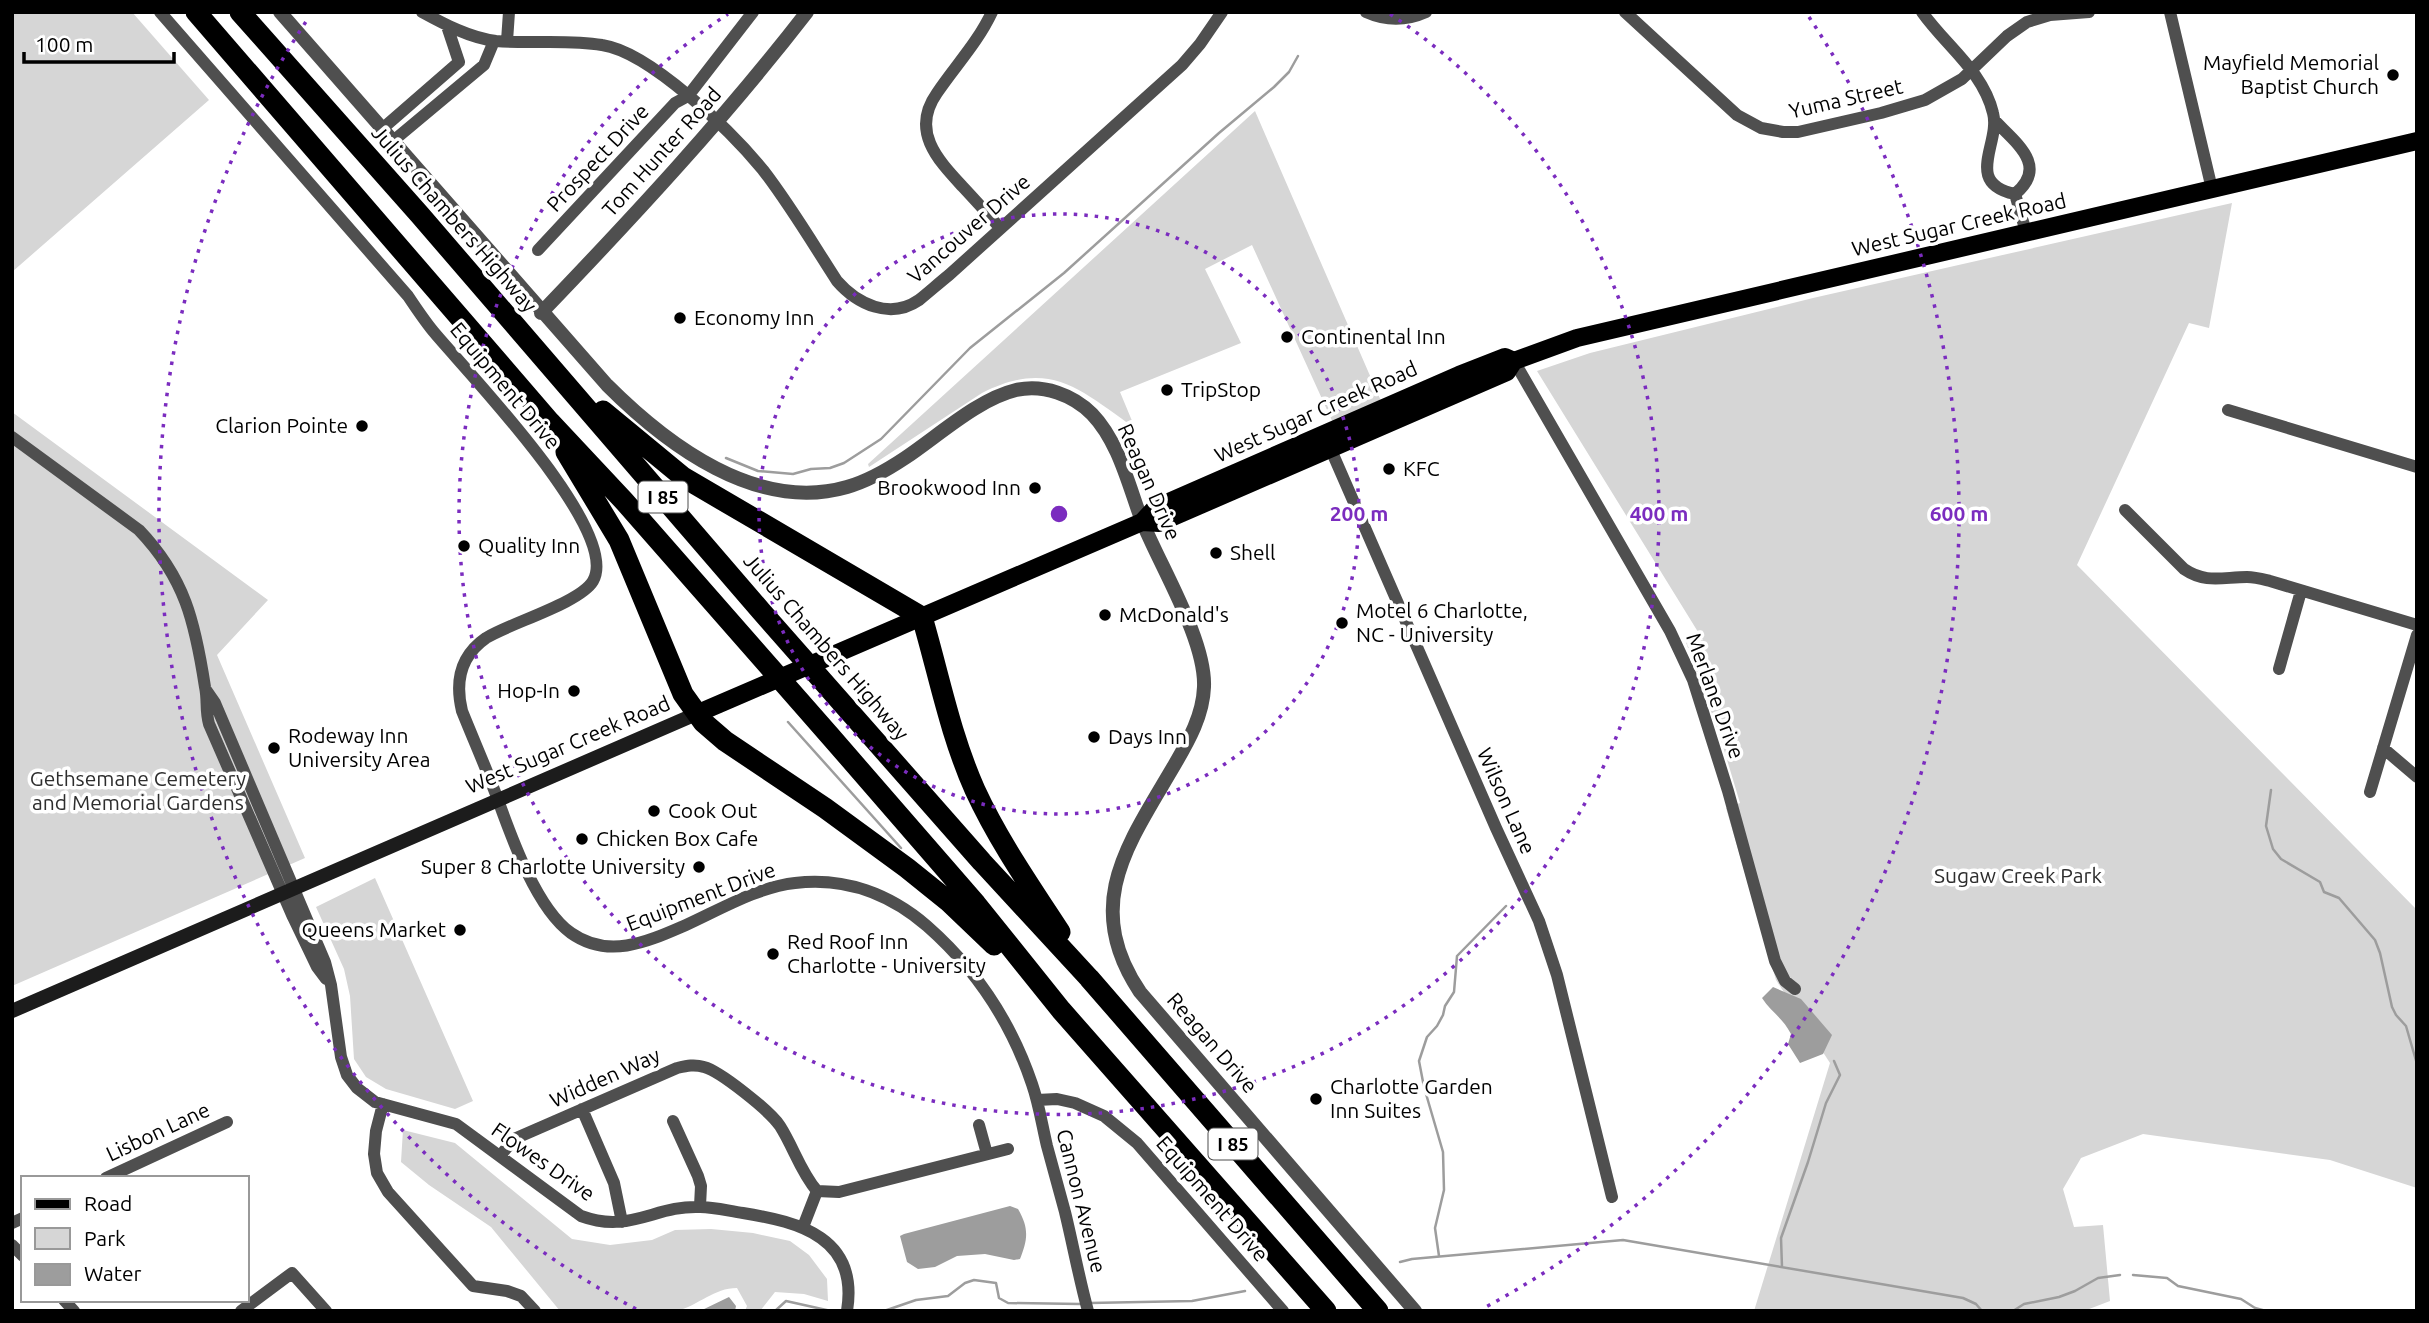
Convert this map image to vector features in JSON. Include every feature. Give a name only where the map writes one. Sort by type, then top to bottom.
[{"type":"highway","name":"I 85","points":[[196,12],[540,410],[632,510],[831,737],[976,904],[1061,1010],[1326,1311]]},
{"type":"highway","name":"Julius Chambers Highway","points":[[240,12],[564,381],[761,611],[982,862],[1089,978],[1377,1311]]},
{"type":"highway","points":[[564,381],[683,477],[922,617],[950,724],[974,788],[1013,858],[1089,978]]},
{"type":"highway","points":[[540,410],[619,540],[683,694],[696,714],[725,741],[825,808],[948,901],[1061,1010]]},
{"type":"main road","name":"West Sugar Creek Road","points":[[12,1011],[1142,522],[1159,523],[1328,442],[1507,372],[1514,361],[1585,336],[2417,141]]},
{"type":"street","name":"Equipment Drive","points":[[160,12],[408,296],[434,332],[522,432],[562,489],[597,553],[597,573],[586,590],[489,636],[474,648],[461,669],[458,697],[462,711],[504,820],[544,905],[554,918],[570,932],[593,943],[616,947],[649,942],[765,890],[793,883],[848,885],[897,903],[948,944],[984,987],[1006,1023],[1037,1100],[1057,1099],[1074,1103],[1104,1116],[1137,1143],[1283,1311]]},
{"type":"street","name":"Reagan Drive","points":[[280,12],[541,313],[607,385],[657,430],[709,464],[769,489],[802,492],[846,487],[887,470],[984,404],[1000,396],[1030,389],[1060,394],[1085,407],[1102,425],[1189,626],[1203,666],[1204,686],[1197,721],[1121,864],[1115,882],[1113,929],[1120,958],[1140,992],[1415,1311]]},
{"type":"street","points":[[422,12],[447,26],[494,41],[604,45],[631,54],[688,96],[717,123]]},
{"type":"street","points":[[507,41],[509,12]]},
{"type":"street","name":"Prospect Drive","points":[[538,250],[675,103],[688,96],[753,12]]},
{"type":"street","name":"Tom Hunter Road","points":[[541,313],[636,214],[717,123],[807,12]]},
{"type":"street","points":[[992,12],[979,38],[933,99],[926,125],[928,138],[939,160],[1000,228]]},
{"type":"street","name":"Vancouver Drive","points":[[717,123],[763,170],[836,281],[852,297],[870,306],[897,308],[918,300],[1182,65],[1222,12]]},
{"type":"street","points":[[1366,12],[1397,19],[1426,12]]},
{"type":"street","name":"Yuma Street","points":[[1625,12],[1737,115],[1760,128],[1775,132],[1798,132],[1912,104],[1944,91],[1972,70],[2007,36],[2027,23],[2050,15],[2089,12]]},
{"type":"street","points":[[1922,12],[1972,70],[1984,90],[1995,121],[2027,156],[2031,167],[2029,178],[2015,194]]},
{"type":"street","points":[[2170,12],[2212,189]]},
{"type":"street","points":[[382,129],[459,62],[447,26]]},
{"type":"street","points":[[393,141],[484,65],[494,41]]},
{"type":"street","points":[[1995,121],[1986,167],[1991,181],[2003,191],[2015,194]]},
{"type":"street","points":[[2015,194],[2026,232]]},
{"type":"street","name":"Merlane Drive","points":[[1514,361],[1683,658],[1706,716],[1774,961],[1785,981],[1795,989]]},
{"type":"street","points":[[2228,410],[2417,467]]},
{"type":"street","name":"Flowes Drive","points":[[12,437],[139,530],[169,565],[191,614],[206,690],[215,703],[288,890],[325,962],[341,1057],[347,1075],[357,1088],[375,1102],[456,1124],[580,1216],[596,1221],[622,1222],[700,1206],[767,1217],[803,1227],[825,1241],[843,1266],[850,1298],[848,1311]]},
{"type":"street","name":"Wilson Lane","points":[[1328,442],[1539,921],[1557,975],[1612,1197]]},
{"type":"street","points":[[2125,510],[2193,575],[2217,580],[2254,578],[2417,625]]},
{"type":"street","points":[[2279,669],[2301,591]]},
{"type":"street","points":[[2370,792],[2417,635]]},
{"type":"street","points":[[2383,748],[2417,777]]},
{"type":"street","name":"Widden Way","points":[[500,1156],[514,1139],[689,1065],[705,1067],[718,1074],[771,1114],[780,1126],[805,1176],[817,1191]]},
{"type":"street","name":"Cannon Avenue","points":[[1037,1100],[1087,1306]]},
{"type":"street","points":[[383,1104],[376,1131],[374,1154],[377,1174],[388,1192],[473,1286],[521,1296],[535,1311]]},
{"type":"street","points":[[582,1109],[614,1183],[622,1222]]},
{"type":"street","points":[[674,1121],[698,1176],[701,1186],[700,1206]]},
{"type":"street","name":"Lisbon Lane","points":[[110,1176],[227,1122]]},
{"type":"street","points":[[979,1125],[987,1154]]},
{"type":"street","points":[[803,1227],[817,1191],[839,1192],[1008,1149]]},
{"type":"street","points":[[241,1311],[292,1273],[326,1311]]},
{"type":"green space","points":[[12,12],[132,12],[209,100],[12,272]]},
{"type":"green space","points":[[1255,111],[1381,401],[1333,423],[1252,245],[1205,269],[1241,343],[1120,392],[1135,428],[1081,391],[1064,383],[1027,378],[982,393],[869,467],[868,464]]},
{"type":"green space","name":"Sugaw Creek Park","points":[[2232,203],[2209,328],[2189,323],[2077,565],[2417,910],[2417,1188],[2330,1160],[2143,1134],[2081,1158],[2063,1189],[2074,1227],[2103,1225],[2110,1301],[2084,1311],[1754,1311],[1830,1063],[1776,980],[1726,808],[1740,803],[1719,733],[1684,637],[1703,640],[1537,371],[1590,353],[1813,298]]},
{"type":"green space","name":"Gethsemane Cemetery and Memorial Gardens","points":[[12,412],[268,600],[217,655],[305,858],[12,986]]},
{"type":"green space","points":[[375,878],[473,1101],[455,1109],[386,1089],[366,1077],[354,1059],[350,996],[344,969],[316,907]]},
{"type":"green space","points":[[403,1130],[455,1143],[572,1239],[610,1245],[652,1240],[675,1230],[711,1229],[753,1233],[790,1241],[809,1255],[827,1279],[828,1301],[804,1294],[775,1292],[760,1311],[745,1311],[747,1306],[737,1288],[721,1291],[677,1311],[560,1311],[491,1227],[429,1185],[401,1162]]},
{"type":"water","points":[[1773,987],[1801,999],[1832,1035],[1823,1054],[1800,1063],[1788,1044],[1791,1034],[1788,1028],[1762,998]]},
{"type":"water","points":[[1010,1206],[1018,1209],[1026,1228],[1025,1245],[1020,1259],[985,1254],[957,1256],[935,1267],[918,1269],[907,1262],[900,1236]]},
{"type":"water","points":[[729,1297],[736,1306],[735,1311],[700,1311]]},
{"type":"waterway","points":[[726,458],[758,471],[793,474],[844,463],[881,439],[970,348],[1064,273],[1274,87],[1289,72],[1298,56]]},
{"type":"waterway","points":[[788,722],[901,848]]},
{"type":"waterway","points":[[2271,790],[2266,826],[2273,849],[2281,859],[2320,882],[2324,892],[2339,898],[2375,940],[2392,1007],[2406,1026],[2417,1064]]},
{"type":"waterway","points":[[1439,1256],[1435,1228],[1444,1190],[1443,1152],[1419,1061],[1427,1037],[1437,1026],[1454,992],[1457,956],[1506,906]]},
{"type":"waterway","points":[[1782,1267],[1781,1238],[1826,1103],[1840,1075],[1834,1061]]},
{"type":"waterway","points":[[1400,1262],[1623,1240],[1963,1298],[1976,1304],[1982,1311]]},
{"type":"waterway","points":[[2013,1311],[2024,1304],[2075,1291],[2098,1278],[2120,1275]]},
{"type":"waterway","points":[[2133,1275],[2167,1278],[2178,1286],[2241,1299],[2266,1311]]},
{"type":"waterway","points":[[884,1311],[916,1300],[948,1296],[965,1283],[974,1280],[996,1283],[999,1298],[1008,1303],[1080,1304]]},
{"type":"waterway","points":[[1090,1303],[1192,1301],[1245,1291]]},
{"type":"waterway","points":[[775,1311],[786,1301],[831,1311]]},
{"type":"place","name":"Mayfield Memorial Baptist Church","points":[[2393,75]]},
{"type":"place","name":"Economy Inn","points":[[680,318]]},
{"type":"place","name":"Continental Inn","points":[[1287,337]]},
{"type":"place","name":"TripStop","points":[[1167,390]]},
{"type":"place","name":"Clarion Pointe","points":[[362,426]]},
{"type":"place","name":"KFC","points":[[1389,469]]},
{"type":"place","name":"Brookwood Inn","points":[[1035,488]]},
{"type":"place","name":"Quality Inn","points":[[464,546]]},
{"type":"place","name":"Shell","points":[[1216,553]]},
{"type":"place","name":"McDonald's","points":[[1105,615]]},
{"type":"place","name":"Motel 6 Charlotte, NC - University","points":[[1342,623]]},
{"type":"place","name":"Hop-In","points":[[574,691]]},
{"type":"place","name":"Days Inn","points":[[1094,737]]},
{"type":"place","name":"Rodeway Inn University Area","points":[[274,748]]},
{"type":"place","name":"Cook Out","points":[[654,811]]},
{"type":"place","name":"Chicken Box Cafe","points":[[582,839]]},
{"type":"place","name":"Super 8 Charlotte University","points":[[699,867]]},
{"type":"place","name":"Queens Market","points":[[460,930]]},
{"type":"place","name":"Red Roof Inn Charlotte - University","points":[[773,954]]},
{"type":"place","name":"Charlotte Garden Inn Suites","points":[[1316,1099]]}]
